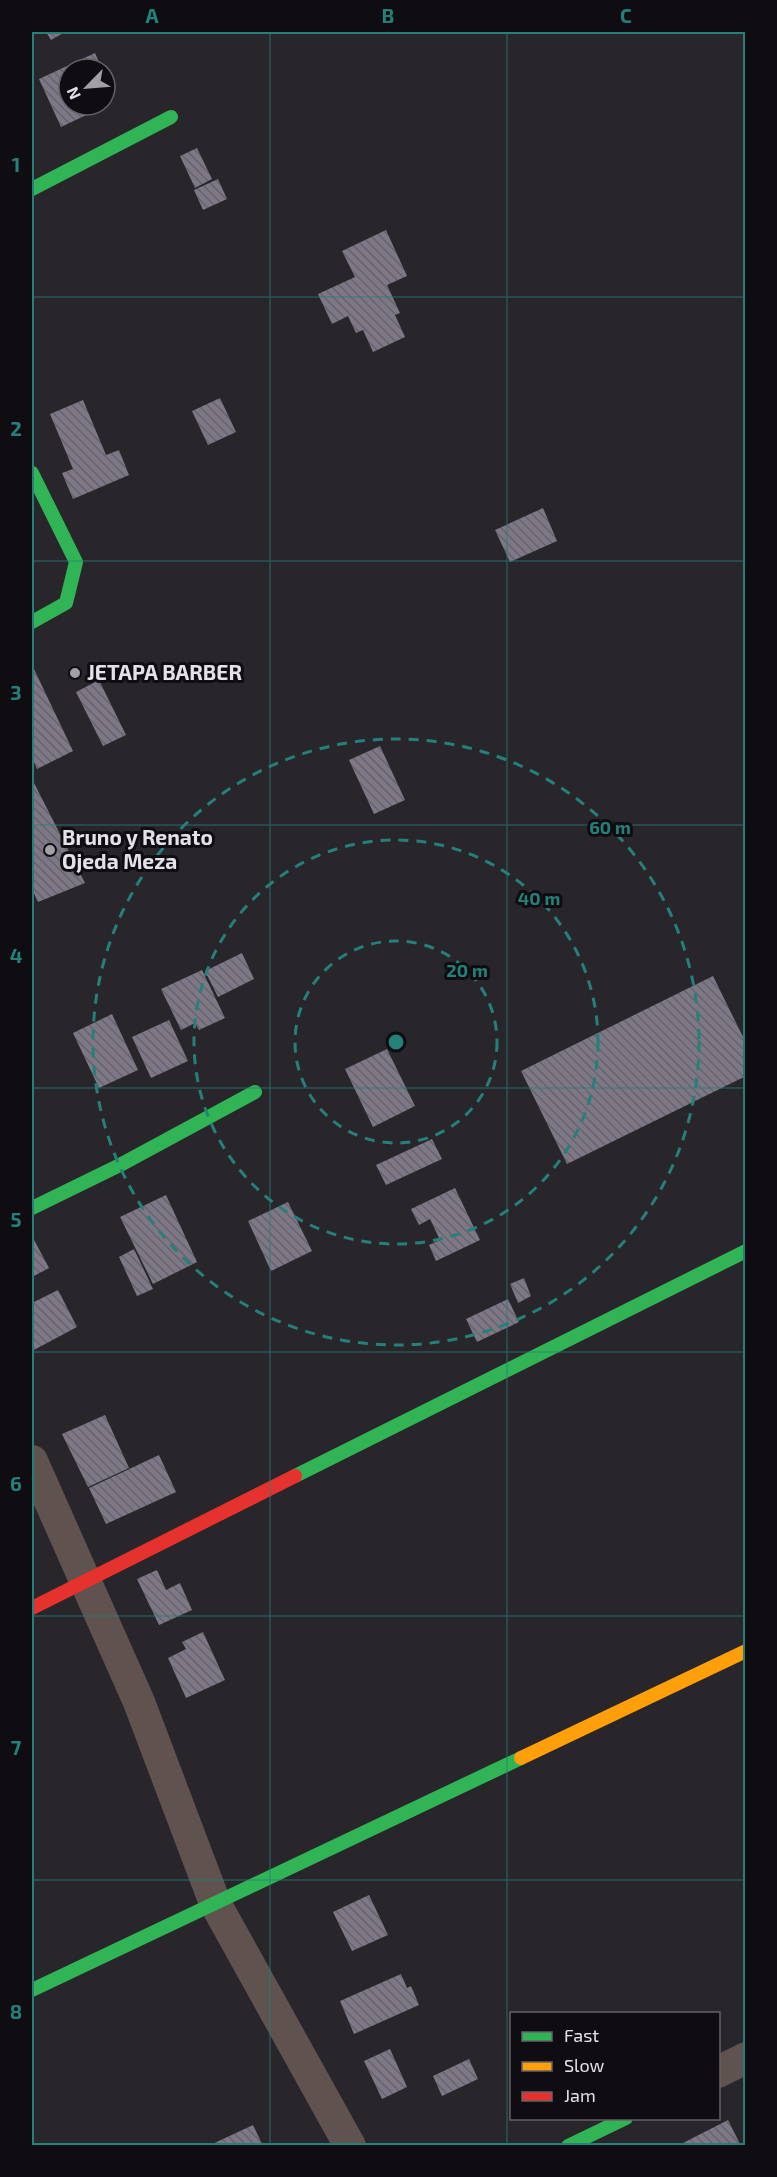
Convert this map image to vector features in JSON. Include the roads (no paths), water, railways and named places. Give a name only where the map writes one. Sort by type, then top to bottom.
[{"type":"street","points":[[32,189],[171,117]]},
{"type":"street","points":[[32,473],[76,562],[66,603],[32,622]]},
{"type":"street","points":[[32,1208],[120,1165],[255,1092]]},
{"type":"street","points":[[32,1608],[746,1251]]},
{"type":"street","points":[[32,1461],[139,1702],[215,1903],[350,2145]]},
{"type":"street","points":[[32,1990],[746,1651]]},
{"type":"street","points":[[720,2071],[746,2058]]},
{"type":"street","points":[[568,2145],[622,2120]]},
{"type":"place","name":"JETAPA BARBER","points":[[75,673]]},
{"type":"place","name":"Bruno y Renato Ojeda Meza","points":[[50,850]]}]
